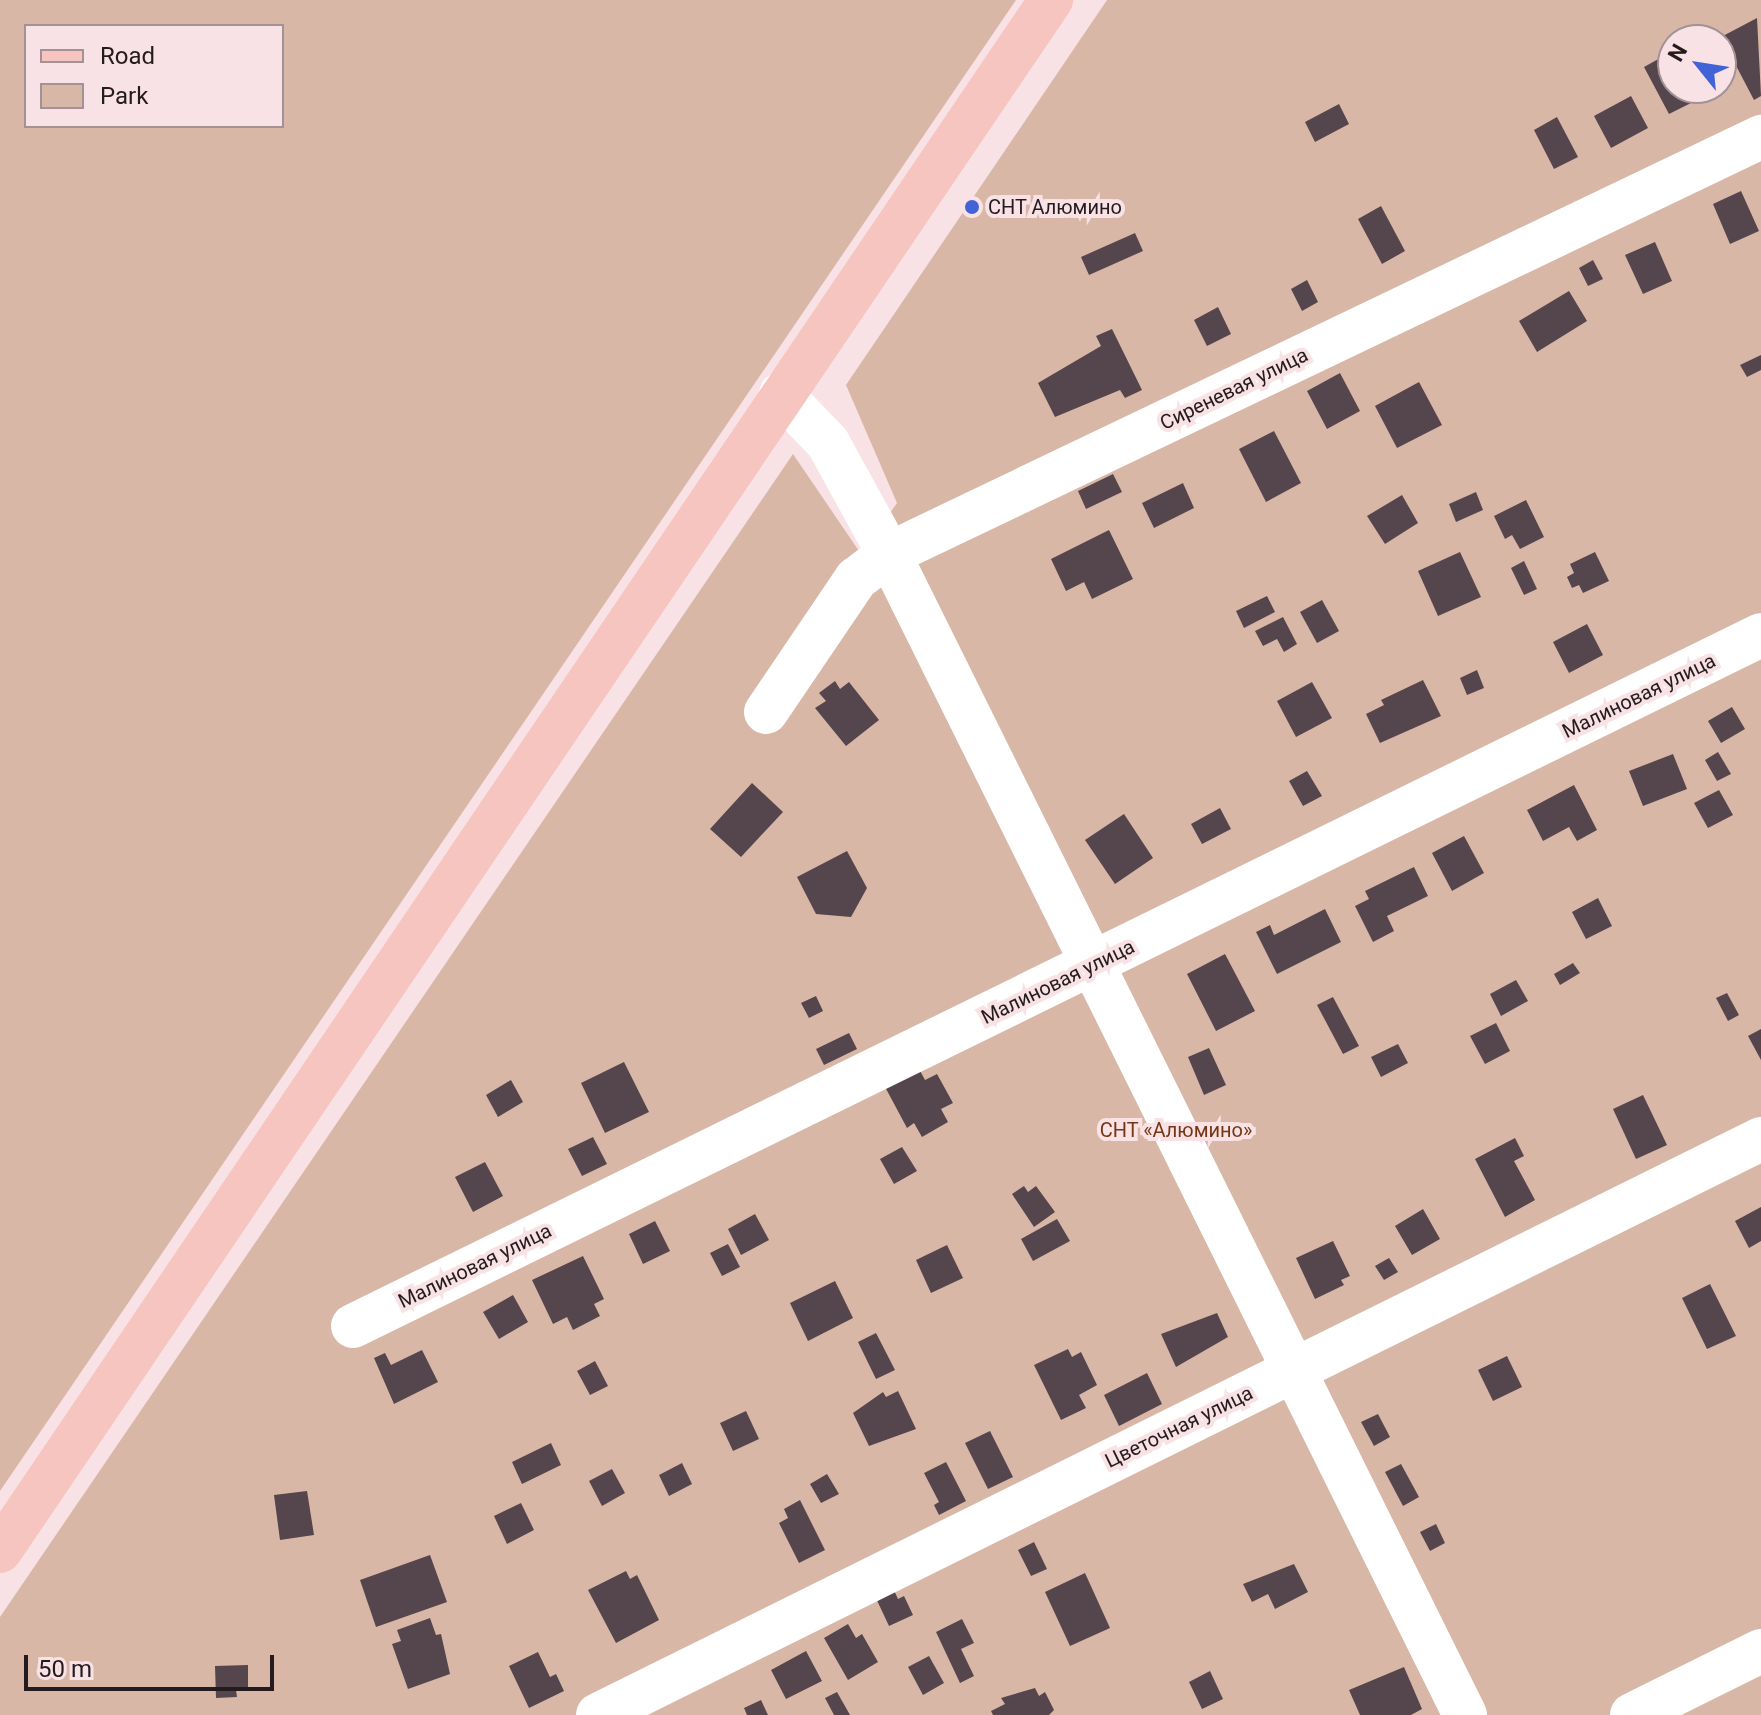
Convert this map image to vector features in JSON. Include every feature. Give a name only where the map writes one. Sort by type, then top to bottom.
[{"type":"main road","points":[[0,1551],[781,394],[1051,0]]},
{"type":"street","name":"Сиреневая улица","points":[[766,712],[856,579],[889,554],[1761,137]]},
{"type":"street","points":[[781,394],[828,443],[889,554],[1465,1715]]},
{"type":"street","name":"Малиновая улица","points":[[353,1326],[1761,635]]},
{"type":"street","name":"Цветочная улица","points":[[598,1715],[1761,1139]]},
{"type":"street","points":[[1632,1715],[1761,1651]]},
{"type":"green space","points":[[0,0],[1016,0],[0,1491]]},
{"type":"green space","name":"СНТ «Алюмино»","points":[[1107,0],[1761,0],[1761,1715],[0,1715],[0,1617],[793,454],[861,554],[897,503],[846,385]]},
{"type":"building","points":[[1757,18],[1761,96],[1754,100],[1737,68],[1737,29]]},
{"type":"building","points":[[1657,60],[1657,91],[1644,67]]},
{"type":"building","points":[[1631,96],[1648,128],[1611,148],[1594,116]]},
{"type":"building","points":[[1339,104],[1349,124],[1315,142],[1305,122]]},
{"type":"building","points":[[1664,104],[1689,104],[1669,114]]},
{"type":"building","points":[[1557,117],[1578,157],[1554,169],[1534,130]]},
{"type":"building","points":[[1741,191],[1759,231],[1730,244],[1713,204]]},
{"type":"building","points":[[1381,206],[1405,251],[1382,264],[1358,219]]},
{"type":"building","points":[[1135,233],[1143,251],[1089,275],[1081,257]]},
{"type":"building","points":[[1655,242],[1672,281],[1643,294],[1625,255]]},
{"type":"building","points":[[1593,260],[1603,279],[1588,286],[1579,268]]},
{"type":"building","points":[[1307,280],[1318,302],[1302,311],[1291,289]]},
{"type":"building","points":[[1569,291],[1587,321],[1537,352],[1519,321]]},
{"type":"building","points":[[1218,307],[1231,334],[1207,346],[1194,320]]},
{"type":"building","points":[[1112,329],[1142,390],[1125,398],[1120,390],[1055,417],[1038,383],[1101,346],[1096,336]]},
{"type":"building","points":[[1761,355],[1761,370],[1747,377],[1740,365]]},
{"type":"building","points":[[1340,373],[1360,411],[1327,429],[1307,391]]},
{"type":"building","points":[[1419,382],[1442,425],[1397,448],[1375,406]]},
{"type":"building","points":[[1274,431],[1301,483],[1266,502],[1239,449]]},
{"type":"building","points":[[1113,474],[1122,492],[1086,509],[1078,491]]},
{"type":"building","points":[[1183,483],[1194,508],[1154,528],[1142,503]]},
{"type":"building","points":[[1476,492],[1483,510],[1456,522],[1449,504]]},
{"type":"building","points":[[1402,495],[1418,523],[1385,544],[1367,516]]},
{"type":"building","points":[[1526,500],[1544,537],[1520,549],[1512,535],[1505,539],[1494,516]]},
{"type":"building","points":[[1109,530],[1133,579],[1092,599],[1084,582],[1066,591],[1051,559]]},
{"type":"building","points":[[1460,552],[1481,597],[1438,616],[1418,571]]},
{"type":"building","points":[[1595,552],[1609,581],[1583,593],[1579,585],[1572,588],[1567,577],[1574,573],[1570,564]]},
{"type":"building","points":[[1524,561],[1537,589],[1524,595],[1511,568]]},
{"type":"building","points":[[1267,596],[1275,612],[1244,628],[1236,611]]},
{"type":"building","points":[[1322,600],[1339,631],[1317,643],[1300,612]]},
{"type":"building","points":[[1283,617],[1297,644],[1284,652],[1277,639],[1263,646],[1255,631]]},
{"type":"building","points":[[1587,624],[1603,655],[1569,673],[1553,642]]},
{"type":"building","points":[[1477,670],[1484,688],[1467,695],[1460,678]]},
{"type":"building","points":[[1423,680],[1441,716],[1380,743],[1366,714],[1384,705],[1381,700]]},
{"type":"building","points":[[835,681],[840,689],[849,682],[879,720],[846,746],[815,708],[826,701],[819,693]]},
{"type":"building","points":[[1312,682],[1332,718],[1296,737],[1277,701]]},
{"type":"building","points":[[1732,707],[1745,729],[1721,743],[1708,721]]},
{"type":"building","points":[[1718,752],[1731,774],[1717,781],[1705,760]]},
{"type":"building","points":[[1673,754],[1687,789],[1643,806],[1629,771]]},
{"type":"building","points":[[1307,771],[1322,796],[1303,806],[1289,781]]},
{"type":"building","points":[[752,783],[783,812],[741,857],[710,829]]},
{"type":"building","points":[[1574,785],[1597,830],[1577,841],[1569,827],[1543,841],[1527,810]]},
{"type":"building","points":[[1719,790],[1733,815],[1708,828],[1694,803]]},
{"type":"building","points":[[1220,808],[1231,829],[1202,844],[1191,824]]},
{"type":"building","points":[[1124,814],[1153,858],[1115,884],[1085,840]]},
{"type":"building","points":[[1464,836],[1484,873],[1452,891],[1432,853]]},
{"type":"building","points":[[847,851],[867,888],[851,917],[816,914],[797,877]]},
{"type":"building","points":[[1414,867],[1428,896],[1387,916],[1394,931],[1373,942],[1355,906],[1369,899],[1365,891]]},
{"type":"building","points":[[1598,898],[1612,926],[1586,939],[1572,912]]},
{"type":"building","points":[[1325,909],[1341,942],[1277,974],[1256,932],[1270,925],[1274,935]]},
{"type":"building","points":[[1225,954],[1255,1011],[1216,1031],[1187,974]]},
{"type":"building","points":[[1573,963],[1580,973],[1560,985],[1554,974]]},
{"type":"building","points":[[1516,980],[1528,1001],[1501,1016],[1490,994]]},
{"type":"building","points":[[1727,993],[1739,1015],[1728,1021],[1716,998]]},
{"type":"building","points":[[816,996],[823,1011],[809,1018],[801,1003]]},
{"type":"building","points":[[1333,997],[1359,1046],[1343,1054],[1317,1005]]},
{"type":"building","points":[[1496,1023],[1510,1051],[1485,1064],[1470,1036]]},
{"type":"building","points":[[1761,1029],[1761,1060],[1748,1036]]},
{"type":"building","points":[[849,1033],[857,1049],[824,1065],[816,1049]]},
{"type":"building","points":[[1398,1044],[1408,1063],[1381,1077],[1371,1057]]},
{"type":"building","points":[[1209,1048],[1226,1085],[1204,1095],[1188,1057]]},
{"type":"building","points":[[624,1062],[649,1112],[605,1133],[581,1083]]},
{"type":"building","points":[[918,1067],[925,1080],[937,1074],[953,1103],[941,1109],[948,1122],[922,1137],[914,1123],[907,1128],[884,1085]]},
{"type":"building","points":[[511,1080],[523,1102],[498,1117],[486,1095]]},
{"type":"building","points":[[1643,1095],[1667,1145],[1636,1159],[1613,1109]]},
{"type":"building","points":[[593,1137],[607,1164],[582,1176],[568,1149]]},
{"type":"building","points":[[1515,1138],[1524,1156],[1514,1161],[1535,1200],[1505,1217],[1475,1159]]},
{"type":"building","points":[[902,1147],[917,1171],[894,1184],[880,1159]]},
{"type":"building","points":[[485,1162],[503,1196],[473,1212],[455,1177]]},
{"type":"building","points":[[1024,1186],[1028,1192],[1036,1186],[1055,1212],[1034,1227],[1012,1194]]},
{"type":"building","points":[[1761,1207],[1761,1241],[1749,1248],[1735,1221]]},
{"type":"building","points":[[1423,1209],[1440,1239],[1412,1255],[1395,1226]]},
{"type":"building","points":[[755,1214],[769,1240],[741,1255],[728,1229]]},
{"type":"building","points":[[1057,1219],[1070,1241],[1033,1261],[1021,1239]]},
{"type":"building","points":[[655,1221],[670,1251],[643,1264],[629,1234]]},
{"type":"building","points":[[1333,1241],[1350,1276],[1341,1280],[1344,1285],[1315,1299],[1296,1258]]},
{"type":"building","points":[[728,1244],[740,1267],[722,1276],[710,1253]]},
{"type":"building","points":[[947,1245],[963,1278],[931,1293],[916,1260]]},
{"type":"building","points":[[583,1256],[604,1299],[594,1304],[600,1316],[573,1330],[567,1317],[553,1324],[532,1280]]},
{"type":"building","points":[[1389,1258],[1398,1272],[1384,1280],[1375,1266]]},
{"type":"building","points":[[835,1281],[853,1318],[808,1341],[790,1303]]},
{"type":"building","points":[[1710,1284],[1736,1336],[1707,1349],[1682,1298]]},
{"type":"building","points":[[513,1295],[528,1322],[499,1339],[483,1312]]},
{"type":"building","points":[[1217,1313],[1228,1337],[1176,1367],[1161,1334]]},
{"type":"building","points":[[876,1333],[895,1370],[876,1379],[858,1342]]},
{"type":"building","points":[[1068,1349],[1072,1357],[1081,1352],[1097,1385],[1079,1395],[1086,1408],[1061,1420],[1034,1365]]},
{"type":"building","points":[[422,1350],[438,1382],[394,1404],[374,1358],[385,1353],[391,1365]]},
{"type":"building","points":[[1507,1356],[1522,1387],[1493,1401],[1478,1370]]},
{"type":"building","points":[[595,1361],[608,1386],[590,1395],[577,1371]]},
{"type":"building","points":[[1147,1373],[1162,1404],[1119,1426],[1104,1395]]},
{"type":"building","points":[[898,1391],[916,1429],[869,1446],[853,1413],[883,1392],[886,1397]]},
{"type":"building","points":[[746,1411],[759,1439],[733,1451],[720,1423]]},
{"type":"building","points":[[1378,1414],[1390,1437],[1374,1446],[1361,1422]]},
{"type":"building","points":[[990,1431],[1013,1477],[988,1489],[965,1443]]},
{"type":"building","points":[[551,1443],[561,1465],[522,1484],[512,1462]]},
{"type":"building","points":[[946,1462],[966,1501],[939,1515],[934,1505],[939,1502],[924,1473]]},
{"type":"building","points":[[682,1463],[692,1484],[669,1496],[659,1475]]},
{"type":"building","points":[[1401,1464],[1419,1497],[1403,1506],[1385,1472]]},
{"type":"building","points":[[612,1469],[625,1493],[602,1506],[589,1481]]},
{"type":"building","points":[[827,1474],[839,1494],[821,1503],[810,1484]]},
{"type":"building","points":[[307,1491],[314,1535],[280,1540],[274,1495]]},
{"type":"building","points":[[800,1500],[825,1550],[799,1563],[779,1523],[788,1518],[784,1509]]},
{"type":"building","points":[[521,1503],[534,1530],[507,1544],[494,1516]]},
{"type":"building","points":[[1436,1524],[1445,1543],[1430,1551],[1420,1532]]},
{"type":"building","points":[[1034,1542],[1047,1569],[1031,1576],[1018,1550]]},
{"type":"building","points":[[430,1555],[447,1602],[376,1627],[360,1580]]},
{"type":"building","points":[[1294,1564],[1308,1592],[1275,1609],[1268,1594],[1252,1602],[1243,1584]]},
{"type":"building","points":[[626,1571],[630,1579],[637,1575],[659,1620],[616,1643],[588,1590]]},
{"type":"building","points":[[1085,1573],[1110,1628],[1070,1646],[1045,1592]]},
{"type":"building","points":[[892,1586],[898,1599],[904,1596],[913,1615],[889,1626],[874,1594]]},
{"type":"building","points":[[430,1618],[436,1635],[441,1634],[450,1674],[408,1689],[392,1644],[401,1641],[397,1630]]},
{"type":"building","points":[[962,1619],[974,1643],[961,1649],[974,1676],[960,1683],[936,1632]]},
{"type":"building","points":[[848,1624],[856,1638],[862,1634],[878,1662],[848,1680],[824,1638]]},
{"type":"building","points":[[806,1651],[822,1681],[786,1699],[771,1670]]},
{"type":"building","points":[[538,1652],[550,1677],[556,1674],[564,1691],[529,1708],[509,1666]]},
{"type":"building","points":[[929,1656],[944,1683],[923,1695],[908,1667]]},
{"type":"building","points":[[248,1665],[248,1689],[236,1690],[237,1697],[216,1698],[215,1666]]},
{"type":"building","points":[[1404,1667],[1422,1709],[1411,1715],[1360,1715],[1349,1690]]},
{"type":"building","points":[[1210,1671],[1223,1699],[1202,1709],[1189,1682]]},
{"type":"building","points":[[1035,1688],[1039,1696],[1045,1692],[1054,1710],[1049,1715],[993,1715],[991,1711],[1005,1704],[1001,1698]]},
{"type":"building","points":[[837,1692],[850,1715],[834,1715],[825,1698]]},
{"type":"building","points":[[761,1700],[768,1715],[747,1715],[744,1708]]},
{"type":"place","name":"СНТ Алюмино","points":[[972,207]]}]
